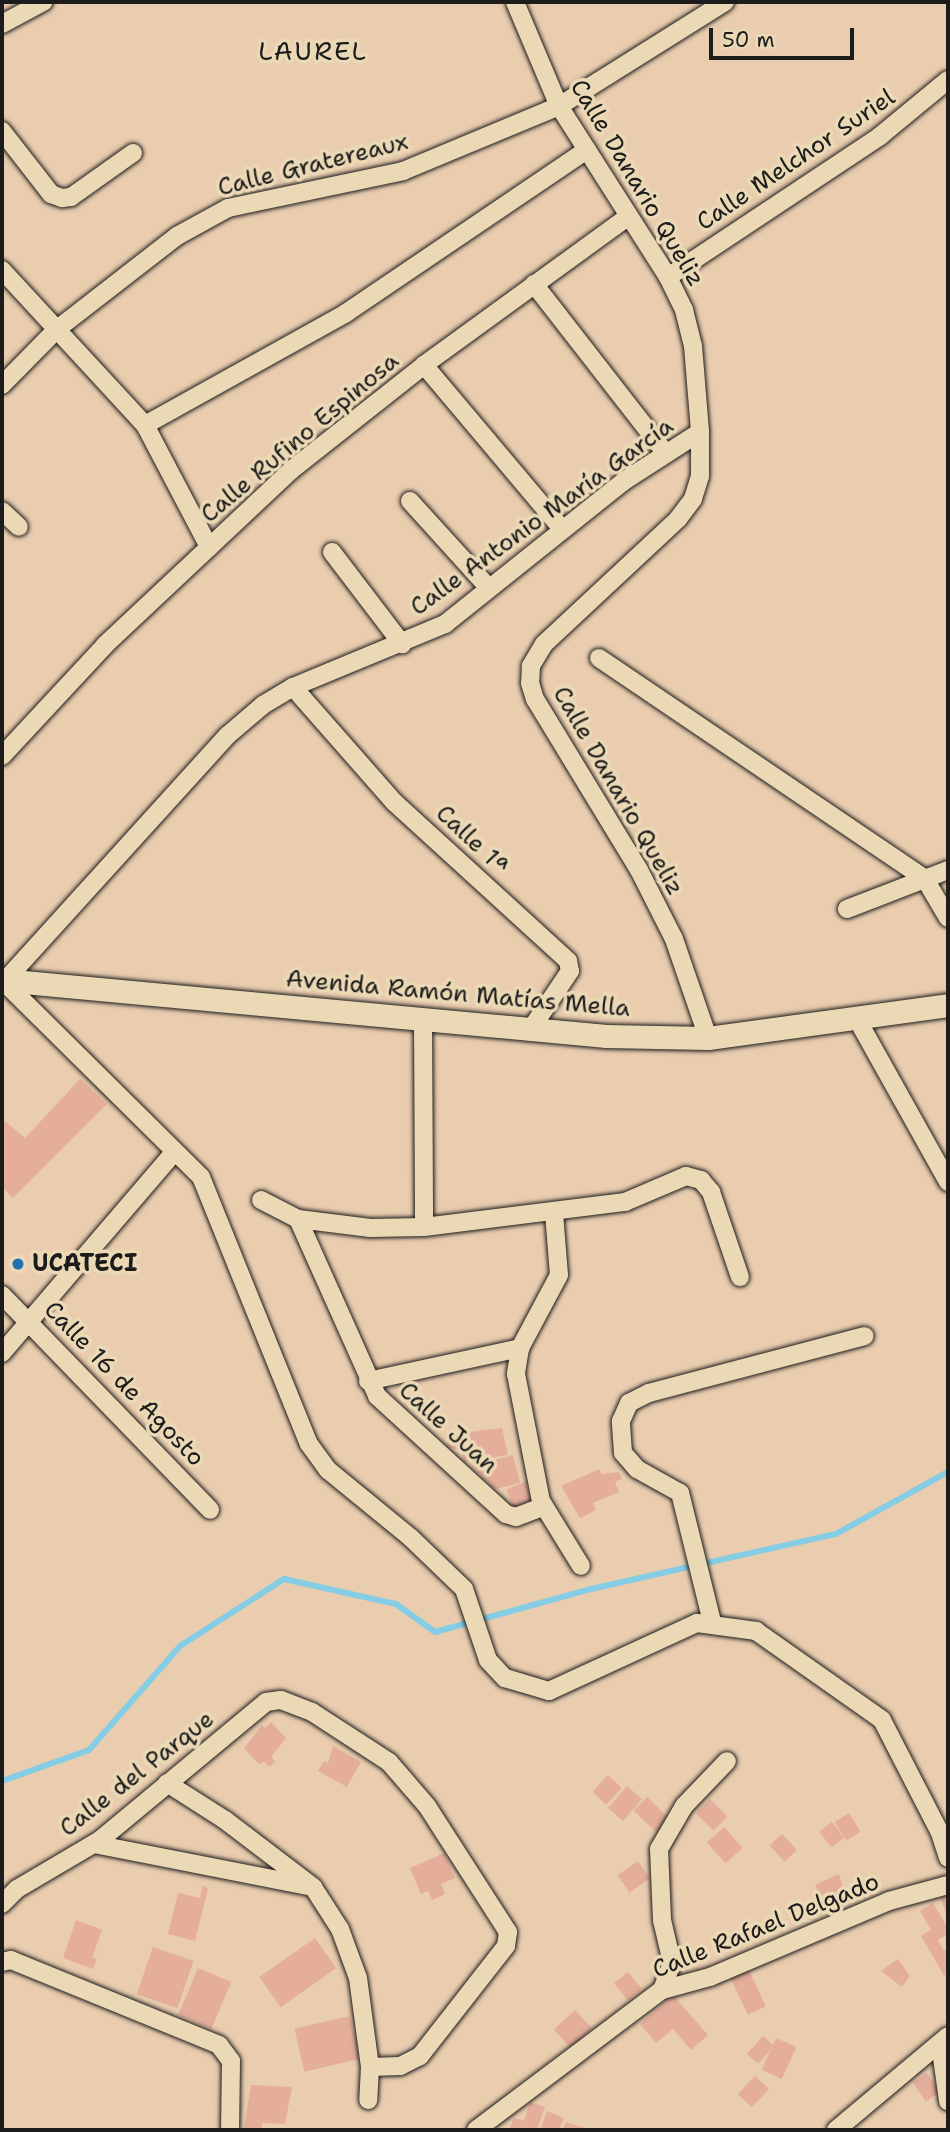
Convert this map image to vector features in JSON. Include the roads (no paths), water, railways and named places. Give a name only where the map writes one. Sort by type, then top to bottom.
[{"type":"street","points":[[2,23],[43,2]]},
{"type":"street","name":"Calle Danario Queliz","points":[[515,2],[559,106],[668,277],[684,310],[693,346],[700,432],[699,476],[693,499],[678,519],[544,644],[531,666],[530,683],[535,699],[639,870],[674,939],[708,1038]]},
{"type":"street","name":"Calle Gratereaux","points":[[2,385],[56,330],[177,236],[228,208],[403,171],[559,106],[725,2]]},
{"type":"street","name":"Calle Melchor Suriel","points":[[668,277],[880,136],[948,80]]},
{"type":"street","points":[[2,131],[51,194],[62,198],[71,197],[132,153]]},
{"type":"street","points":[[145,425],[346,313],[587,150]]},
{"type":"street","name":"Calle Rufino Espinosa","points":[[2,756],[105,645],[290,471],[424,365],[628,217]]},
{"type":"street","points":[[2,270],[145,425],[209,547]]},
{"type":"street","points":[[534,284],[665,452]]},
{"type":"street","points":[[424,365],[562,529]]},
{"type":"street","name":"Calle Antonio María García","points":[[3,982],[228,735],[263,705],[293,687],[445,624],[562,529],[665,452],[700,432]]},
{"type":"street","points":[[410,501],[489,588]]},
{"type":"street","points":[[2,511],[19,527]]},
{"type":"street","points":[[332,552],[402,644]]},
{"type":"street","points":[[599,658],[925,879],[948,918]]},
{"type":"street","name":"Calle 1ª","points":[[293,687],[394,802],[568,961],[570,971],[529,1032]]},
{"type":"street","points":[[847,909],[948,870]]},
{"type":"street","points":[[3,982],[201,1177],[309,1444],[328,1470],[410,1537],[464,1589],[482,1632],[488,1660],[505,1678],[549,1691],[697,1623],[712,1622],[756,1631],[874,1710],[940,1833],[948,1858]]},
{"type":"street","name":"Avenida Ramón Matías Mella","points":[[3,982],[423,1018],[529,1032],[708,1038],[948,1005]]},
{"type":"street","points":[[423,1018],[424,1227]]},
{"type":"street","points":[[857,1019],[948,1182]]},
{"type":"street","points":[[2,1353],[174,1152]]},
{"type":"street","points":[[261,1200],[298,1219],[370,1228],[424,1227],[554,1213],[625,1202],[686,1176],[701,1180],[711,1192],[740,1277]]},
{"type":"street","points":[[554,1213],[559,1275],[520,1348],[516,1374],[518,1400],[544,1506],[580,1566]]},
{"type":"street","name":"Calle Juan","points":[[298,1219],[368,1381],[388,1409],[506,1514],[516,1517],[544,1506]]},
{"type":"street","name":"Calle 16 de Agosto","points":[[2,1295],[210,1510]]},
{"type":"street","points":[[712,1622],[680,1493],[637,1469],[623,1453],[621,1421],[629,1403],[649,1393],[865,1336]]},
{"type":"street","points":[[368,1381],[520,1348]]},
{"type":"street","name":"Calle del Parque","points":[[2,1904],[17,1889],[94,1844],[266,1702],[281,1700],[312,1712],[389,1762],[428,1806],[508,1932],[506,1946],[420,2056],[400,2066],[370,2067]]},
{"type":"street","points":[[663,1990],[672,1963],[662,1920],[659,1849],[684,1806],[727,1761]]},
{"type":"street","points":[[167,1783],[226,1820],[313,1887],[340,1929],[358,1978],[370,2067],[368,2100]]},
{"type":"street","points":[[94,1844],[313,1887]]},
{"type":"street","name":"Calle Rafael Delgado","points":[[476,2130],[663,1990],[710,1977],[889,1901],[948,1885]]},
{"type":"street","points":[[2,1962],[10,1959],[219,2045],[231,2061],[230,2130]]},
{"type":"street","points":[[944,2039],[948,2101]]},
{"type":"street","points":[[835,2130],[944,2039]]},
{"type":"waterway","points":[[2,1781],[89,1750],[180,1646],[284,1579],[396,1604],[435,1632],[591,1589],[836,1534],[948,1472]]},
{"type":"place","name":"UCATECI","points":[[18,1264]]},
{"type":"district","name":"LAUREL","points":[[313,51]]}]
